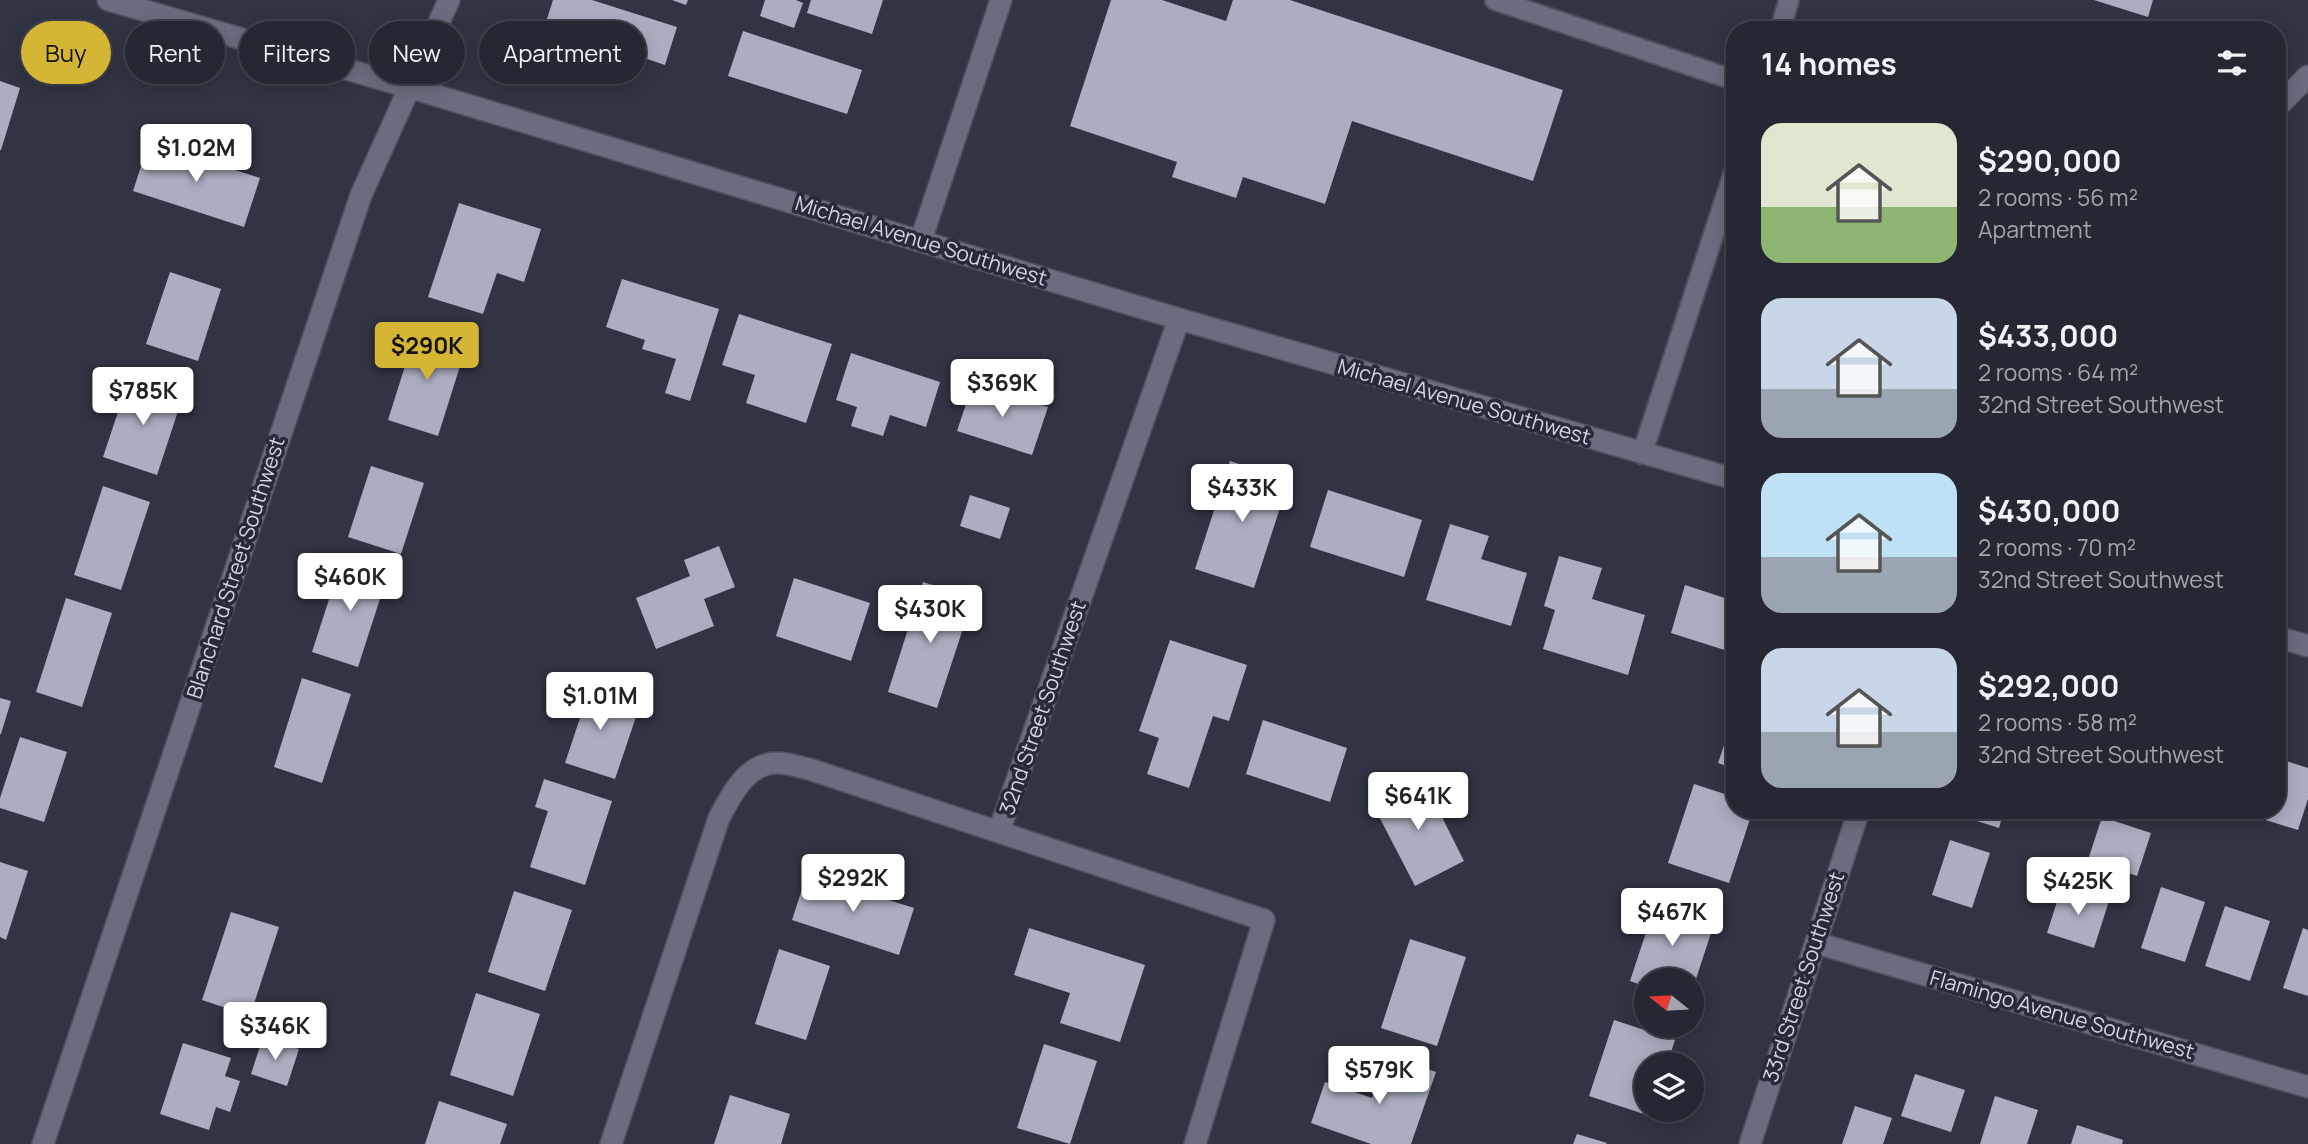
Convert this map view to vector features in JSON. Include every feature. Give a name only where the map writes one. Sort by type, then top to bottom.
[{"type":"street","name":"Michael Avenue Southwest","points":[[108,0],[408,87],[1179,319],[1726,477]]},
{"type":"street","name":"Blanchard Street Southwest","points":[[43,1144],[361,195],[449,0]]},
{"type":"street","points":[[921,240],[1001,0]]},
{"type":"street","points":[[2286,98],[2308,76]]},
{"type":"street","name":"32nd Street Southwest","points":[[611,1144],[719,818],[731,795],[749,775],[764,765],[785,763],[999,831],[1179,319]]},
{"type":"street","points":[[2286,640],[2308,646]]},
{"type":"street","name":"33rd Street Southwest","points":[[1750,1144],[1855,819]]},
{"type":"street","points":[[999,831],[1264,920],[1195,1144]]},
{"type":"street","name":"Flamingo Avenue Southwest","points":[[1816,943],[2308,1087]]},
{"type":"lane","points":[[1495,0],[1726,77]]},
{"type":"lane","points":[[1783,21],[1789,0]]},
{"type":"lane","points":[[1642,454],[1726,197]]},
{"type":"building","points":[[553,0],[592,0],[677,27],[665,65],[646,59],[646,21],[546,21]]},
{"type":"building","points":[[672,0],[688,0],[686,5]]},
{"type":"building","points":[[765,0],[796,0],[803,3],[794,28],[760,16]]},
{"type":"building","points":[[811,0],[883,0],[872,34],[807,13]]},
{"type":"building","points":[[1111,0],[1162,0],[1226,21],[1233,0],[1290,0],[1563,90],[1533,181],[1352,121],[1325,204],[1243,177],[1236,198],[1172,177],[1177,162],[1070,126]]},
{"type":"building","points":[[2094,0],[2153,0],[2148,17]]},
{"type":"building","points":[[743,31],[862,70],[847,114],[728,76]]},
{"type":"building","points":[[0,81],[20,88],[1,150],[0,150]]},
{"type":"building","points":[[149,142],[260,178],[244,227],[133,191]]},
{"type":"building","points":[[459,203],[541,229],[524,282],[497,273],[483,314],[428,297]]},
{"type":"building","points":[[170,272],[221,289],[198,361],[146,344]]},
{"type":"building","points":[[622,279],[719,309],[690,401],[665,393],[676,359],[642,349],[645,340],[606,327]]},
{"type":"building","points":[[739,314],[832,344],[806,423],[746,403],[755,375],[722,365]]},
{"type":"building","points":[[417,328],[467,344],[438,436],[388,420]]},
{"type":"building","points":[[851,353],[940,382],[926,427],[890,415],[883,436],[851,426],[857,407],[836,400]]},
{"type":"building","points":[[129,379],[183,396],[157,475],[103,457]]},
{"type":"building","points":[[973,383],[1048,407],[1032,455],[957,431]]},
{"type":"building","points":[[1230,461],[1289,480],[1254,588],[1195,569]]},
{"type":"building","points":[[371,466],[424,483],[401,554],[348,537]]},
{"type":"building","points":[[103,486],[150,502],[121,590],[74,575]]},
{"type":"building","points":[[1328,490],[1422,520],[1404,577],[1310,547]]},
{"type":"building","points":[[970,495],[1010,508],[1000,539],[960,526]]},
{"type":"building","points":[[1450,524],[1489,536],[1481,559],[1527,573],[1511,626],[1426,600]]},
{"type":"building","points":[[719,546],[735,587],[704,599],[714,626],[656,649],[636,598],[690,576],[684,560]]},
{"type":"building","points":[[1559,556],[1602,568],[1592,599],[1645,615],[1628,675],[1543,649],[1555,610],[1544,606]]},
{"type":"building","points":[[342,559],[388,574],[358,667],[312,652]]},
{"type":"building","points":[[794,578],[870,603],[851,661],[776,636]]},
{"type":"building","points":[[923,582],[973,598],[937,708],[888,692]]},
{"type":"building","points":[[1685,585],[1726,598],[1726,650],[1671,633]]},
{"type":"building","points":[[66,598],[112,613],[82,707],[36,692]]},
{"type":"building","points":[[1170,640],[1247,665],[1229,721],[1213,716],[1189,788],[1147,774],[1159,738],[1139,731]]},
{"type":"building","points":[[302,678],[351,694],[322,783],[274,767]]},
{"type":"building","points":[[574,687],[639,708],[615,779],[565,763],[581,715],[566,711]]},
{"type":"building","points":[[0,698],[11,701],[1,734],[0,734]]},
{"type":"building","points":[[1263,720],[1347,748],[1330,802],[1246,774]]},
{"type":"building","points":[[20,737],[67,752],[44,822],[0,808],[0,798]]},
{"type":"building","points":[[1726,740],[1726,766],[1718,763]]},
{"type":"building","points":[[2286,761],[2308,768],[2308,799],[2298,830],[2263,819],[2286,819]]},
{"type":"building","points":[[1422,777],[1464,861],[1415,886],[1372,803]]},
{"type":"building","points":[[544,779],[612,801],[585,885],[530,867],[548,811],[535,807]]},
{"type":"building","points":[[1694,784],[1726,794],[1726,819],[1750,819],[1729,883],[1668,863]]},
{"type":"building","points":[[1971,819],[2002,819],[1999,828]]},
{"type":"building","points":[[2101,819],[2151,833],[2137,876],[2088,860]]},
{"type":"building","points":[[1950,840],[1990,853],[1972,908],[1932,895]]},
{"type":"building","points":[[0,862],[28,871],[6,940],[0,937]]},
{"type":"building","points":[[807,874],[914,908],[899,955],[792,920]]},
{"type":"building","points":[[2062,886],[2109,901],[2094,948],[2047,933]]},
{"type":"building","points":[[2161,887],[2205,902],[2185,962],[2141,948]]},
{"type":"building","points":[[514,891],[572,910],[545,991],[488,972]]},
{"type":"building","points":[[1655,905],[1714,924],[1700,968],[1634,968]]},
{"type":"building","points":[[2225,906],[2270,921],[2250,981],[2205,966]]},
{"type":"building","points":[[231,912],[279,927],[250,1016],[202,1000]]},
{"type":"building","points":[[1029,928],[1145,965],[1120,1042],[1060,1023],[1070,993],[1014,975]]},
{"type":"building","points":[[2303,928],[2308,930],[2308,996],[2283,988]]},
{"type":"building","points":[[1410,939],[1466,957],[1437,1046],[1381,1028]]},
{"type":"building","points":[[779,949],[830,966],[806,1040],[755,1024]]},
{"type":"building","points":[[476,993],[540,1014],[513,1096],[450,1075]]},
{"type":"building","points":[[1614,1020],[1634,1027],[1634,1038],[1675,1040],[1671,1052],[1634,1052],[1634,1111],[1589,1096]]},
{"type":"building","points":[[263,1037],[299,1049],[287,1086],[251,1074]]},
{"type":"building","points":[[183,1043],[231,1058],[225,1076],[240,1081],[230,1112],[216,1107],[209,1130],[160,1114]]},
{"type":"building","points":[[1044,1044],[1097,1061],[1070,1144],[1017,1128]]},
{"type":"building","points":[[1387,1055],[1436,1072],[1411,1144],[1371,1144],[1311,1123],[1325,1082],[1372,1098]]},
{"type":"building","points":[[1915,1074],[1965,1090],[1951,1132],[1901,1116]]},
{"type":"building","points":[[730,1095],[790,1114],[781,1144],[714,1144]]},
{"type":"building","points":[[1995,1096],[2038,1110],[2027,1144],[1980,1144]]},
{"type":"building","points":[[439,1101],[507,1124],[500,1144],[425,1144]]},
{"type":"building","points":[[1855,1106],[1892,1118],[1883,1144],[1842,1144]]},
{"type":"building","points":[[2077,1125],[2123,1140],[2122,1144],[2071,1144]]},
{"type":"building","points":[[1577,1134],[1607,1143],[1573,1144]]}]
